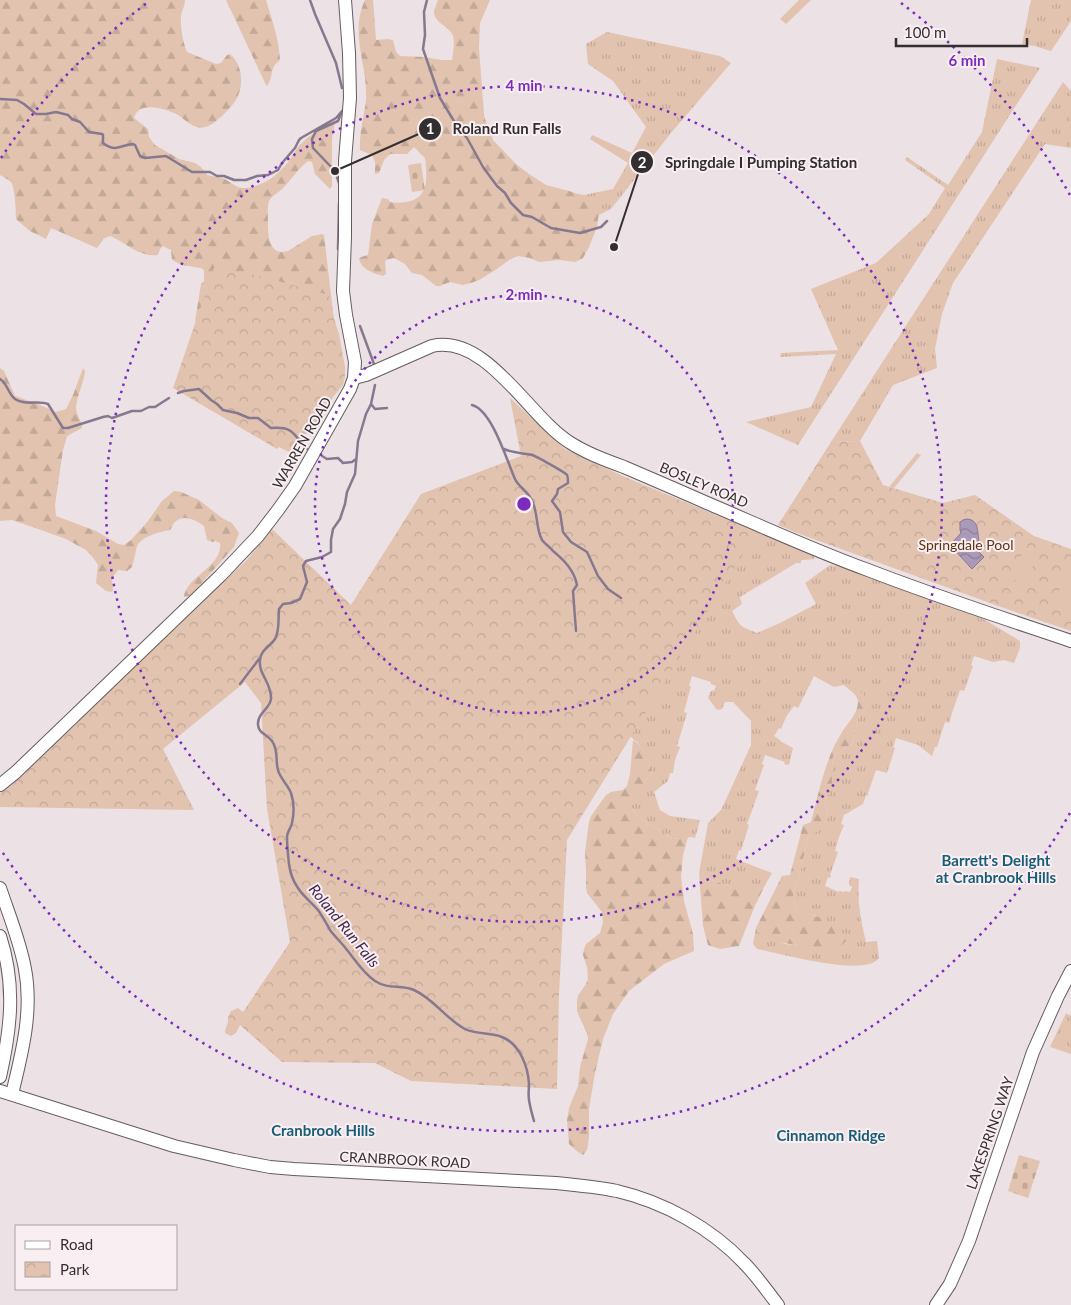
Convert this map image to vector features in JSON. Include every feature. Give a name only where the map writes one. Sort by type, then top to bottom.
[{"type":"street","name":"WARREN ROAD","points":[[0,785],[23,766],[247,548],[269,523],[282,504],[315,452],[346,397],[356,369],[343,292],[345,161],[350,91],[345,0]]},
{"type":"street","name":"BOSLEY ROAD","points":[[354,378],[366,375],[422,349],[440,344],[458,346],[489,365],[556,432],[567,441],[587,452],[709,503],[763,528],[869,571],[1071,641]]},
{"type":"street","points":[[0,888],[19,946],[25,969],[28,994],[25,1035],[6,1093]]},
{"type":"street","points":[[0,936],[9,971],[11,995],[11,1017],[0,1077]]},
{"type":"street","name":"LAKESPRING WAY","points":[[936,1305],[950,1284],[969,1241],[1033,1052],[1071,971]]},
{"type":"street","name":"CRANBROOK ROAD","points":[[6,1093],[174,1146],[203,1154],[270,1166],[320,1171],[556,1183],[589,1186],[631,1195],[666,1209],[720,1241],[745,1264],[778,1305]]},
{"type":"green space","points":[[0,0],[185,0],[181,25],[187,52],[216,64],[221,63],[230,54],[240,70],[239,94],[221,117],[203,128],[192,125],[178,115],[160,109],[141,109],[134,118],[148,129],[149,137],[155,145],[179,159],[195,163],[207,175],[227,180],[237,187],[250,187],[271,179],[287,164],[301,144],[318,130],[335,120],[332,139],[332,186],[330,189],[315,174],[312,162],[308,161],[268,203],[269,238],[276,251],[288,251],[312,236],[324,235],[334,320],[201,323],[195,321],[201,284],[204,281],[204,270],[182,265],[172,260],[171,250],[163,246],[158,255],[145,254],[110,236],[103,239],[97,248],[51,228],[46,239],[30,231],[16,219],[15,200],[11,182],[0,175]]},
{"type":"green space","points":[[226,0],[266,0],[277,37],[280,60],[274,66],[267,86],[266,85]]},
{"type":"green space","points":[[365,0],[373,0],[376,40],[393,40],[396,52],[400,56],[452,60],[453,36],[434,15],[438,0],[490,0],[480,23],[479,48],[485,119],[493,140],[516,164],[529,174],[546,185],[595,200],[598,204],[597,227],[583,258],[575,262],[560,260],[539,262],[518,256],[479,280],[463,285],[450,282],[440,286],[436,286],[422,275],[412,273],[405,264],[394,258],[386,260],[386,274],[383,276],[372,272],[360,263],[359,259],[361,257],[368,255],[372,224],[382,198],[396,203],[414,200],[423,191],[426,179],[425,158],[414,147],[407,154],[390,154],[384,160],[379,173],[375,174],[375,162],[372,155],[360,150],[366,87],[359,25]]},
{"type":"green space","points":[[799,0],[811,0],[786,24],[780,19]]},
{"type":"green space","points":[[1031,0],[1071,0],[1071,21],[1051,51],[1022,44]]},
{"type":"green space","points":[[607,32],[720,56],[731,63],[671,133],[611,209],[599,215],[490,185],[478,163],[470,33],[483,137],[535,187],[584,195],[613,189],[628,163],[590,139],[592,135],[632,153],[646,127],[613,81],[588,64],[586,44]]},
{"type":"green space","points":[[997,59],[1040,68],[798,445],[746,422],[811,407],[836,354],[780,357],[781,353],[838,350],[811,289],[876,263],[929,214],[945,188],[905,160],[907,157],[948,185],[982,132]]},
{"type":"green space","points":[[1063,82],[1071,91],[1071,148],[1045,144],[953,283],[942,314],[935,349],[937,368],[893,385],[860,441],[831,442]]},
{"type":"green space","points":[[421,163],[425,190],[412,192],[408,165]]},
{"type":"green space","points":[[214,268],[260,276],[329,295],[339,334],[345,377],[343,385],[333,397],[323,415],[310,432],[302,436],[295,450],[291,453],[279,447],[277,449],[173,388]]},
{"type":"green space","points":[[0,368],[4,371],[15,396],[56,412],[66,409],[83,368],[85,371],[76,408],[82,428],[67,436],[63,450],[55,505],[56,516],[96,531],[118,544],[124,545],[148,521],[162,501],[174,491],[199,500],[222,518],[232,523],[239,533],[234,547],[190,596],[184,597],[186,590],[216,559],[220,543],[207,540],[204,526],[193,520],[181,518],[174,523],[170,530],[152,535],[139,543],[132,567],[127,571],[118,570],[112,578],[113,591],[111,592],[106,591],[96,583],[98,565],[86,550],[66,539],[12,520],[0,521]]},
{"type":"green space","points":[[510,398],[565,449],[625,477],[757,532],[567,840],[559,995],[557,1089],[411,1081],[375,1063],[282,1062],[240,1025],[236,1033],[231,1036],[225,1033],[231,1011],[238,1008],[243,1012],[290,942],[267,809],[261,703],[245,682],[163,749],[194,810],[0,807],[0,793],[75,725],[125,673],[246,561],[272,529],[351,605],[421,494],[521,456]]},
{"type":"green space","name":"Springdale Pool","points":[[860,441],[883,485],[943,503],[975,495],[1034,536],[1071,549],[1071,631],[778,525],[831,442]]},
{"type":"green space","points":[[917,453],[921,455],[894,488],[889,487]]},
{"type":"green space","points":[[752,530],[814,556],[814,559],[802,560],[801,563],[796,563],[740,597],[742,604],[732,611],[739,624],[747,629],[757,633],[816,604],[805,583],[830,565],[843,567],[977,615],[1020,641],[1020,648],[1014,663],[1004,660],[993,662],[974,656],[971,665],[973,666],[964,691],[960,690],[949,723],[945,722],[932,756],[918,745],[896,738],[893,747],[895,748],[887,773],[876,770],[868,796],[866,795],[863,804],[844,815],[841,824],[844,825],[835,851],[838,852],[831,876],[830,878],[828,877],[825,886],[839,892],[850,892],[852,887],[849,885],[850,877],[859,879],[860,911],[866,942],[877,941],[879,958],[871,964],[857,966],[840,965],[802,959],[757,949],[753,944],[756,928],[761,935],[785,944],[803,946],[817,916],[803,912],[795,905],[793,894],[800,874],[808,836],[821,829],[828,817],[825,800],[832,787],[833,756],[853,743],[858,719],[868,705],[844,685],[834,687],[814,676],[798,708],[794,706],[786,717],[781,729],[779,728],[774,736],[793,748],[789,765],[765,755],[762,764],[764,765],[755,790],[759,791],[747,824],[749,825],[741,851],[739,850],[736,859],[772,873],[764,887],[732,887],[711,880],[699,873],[708,823],[721,810],[751,745],[751,721],[733,702],[725,702],[722,709],[717,710],[708,698],[710,692],[714,691],[716,686],[711,684],[711,682],[692,676],[684,712],[687,713],[677,746],[680,747],[673,773],[670,773],[668,781],[654,792],[660,810],[670,816],[700,820],[695,838],[672,839],[647,823],[638,816],[631,806],[626,804],[652,773],[642,749],[629,734]]},
{"type":"green space","points":[[1023,550],[1037,555],[1026,584],[1012,579]]},
{"type":"green space","points":[[1064,575],[1071,577],[1071,610],[1055,604]]},
{"type":"green space","points":[[844,685],[863,693],[868,705],[858,719],[853,743],[833,756],[832,787],[825,800],[828,817],[821,830],[808,836],[800,874],[793,894],[795,905],[830,922],[842,932],[847,940],[841,946],[824,950],[767,940],[756,928],[782,876],[790,875],[803,825],[811,822],[831,753],[858,706],[857,697]]},
{"type":"green space","points":[[633,740],[643,750],[652,773],[627,804],[647,823],[672,839],[688,837],[683,855],[681,877],[684,901],[693,934],[694,951],[664,964],[629,991],[613,1014],[603,1039],[595,1073],[589,1109],[589,1138],[587,1150],[583,1155],[569,1144],[567,1120],[569,1108],[578,1086],[580,1067],[588,1039],[577,1011],[577,999],[588,979],[583,955],[584,949],[586,944],[600,933],[603,922],[602,912],[587,893],[585,852],[591,816],[606,795],[623,790],[627,786]]},
{"type":"green space","points":[[699,873],[711,880],[732,887],[764,887],[739,946],[720,949],[708,945],[703,926]]},
{"type":"green space","points":[[1066,1013],[1071,1016],[1071,1054],[1050,1047]]},
{"type":"green space","points":[[1019,1155],[1040,1161],[1028,1198],[1008,1191]]},
{"type":"water","points":[[967,519],[974,521],[976,524],[979,540],[973,546],[984,557],[972,569],[950,545],[961,533],[960,522]]},
{"type":"waterway","name":"Roland Run Falls","points":[[310,0],[336,63],[342,88]]},
{"type":"waterway","points":[[427,0],[424,12],[425,35],[423,49],[440,98],[497,186],[523,215],[532,217],[551,228],[580,233],[601,227],[607,221]]},
{"type":"waterway","points":[[0,99],[17,100],[36,114],[56,112],[68,115],[80,122],[89,132],[102,134],[103,143],[111,148],[133,144],[140,156],[145,158],[166,156],[192,172],[210,172],[217,176],[224,176],[234,180],[246,180],[268,175],[278,170],[301,138],[336,118],[343,110]]},
{"type":"waterway","name":"Roland Run Falls","points":[[339,183],[335,171],[313,148],[312,139],[316,131],[338,121],[341,114]]},
{"type":"waterway","name":"Roland Run Falls","points":[[338,249],[339,203]]},
{"type":"waterway","name":"Roland Run Falls","points":[[360,326],[374,364]]},
{"type":"waterway","points":[[0,379],[15,399],[27,403],[48,404],[63,428],[103,417],[108,416],[112,418],[132,411],[141,411],[149,407],[155,407],[169,398]]},
{"type":"waterway","name":"Roland Run Falls","points":[[375,385],[371,404],[358,441],[355,474],[347,492],[340,519],[333,529],[331,552],[322,557],[306,561],[303,566],[307,582],[300,599],[283,604],[279,609],[277,635],[261,656],[261,670],[271,693],[271,699],[259,717],[258,725],[260,730],[274,745],[279,773],[290,790],[292,797],[293,816],[287,835],[289,864],[291,873],[300,891],[318,910],[330,930],[360,967],[375,981],[380,984],[414,990],[428,998],[465,1029],[498,1035],[514,1045],[522,1057],[527,1070],[529,1100],[534,1121]]},
{"type":"waterway","points":[[178,393],[199,389],[223,410],[249,418],[258,418],[271,428],[289,430],[303,447],[307,449]]},
{"type":"waterway","points":[[371,404],[375,409],[387,408]]},
{"type":"waterway","points":[[472,405],[486,416],[498,437],[515,479],[531,499],[535,508],[542,540],[565,562],[574,575],[577,585],[573,591],[576,631]]},
{"type":"waterway","points":[[504,449],[535,456],[567,475],[568,483],[558,489],[552,501],[560,512],[563,532],[571,542],[587,552],[598,576],[608,589],[621,598]]},
{"type":"waterway","points":[[322,456],[327,459],[338,458],[343,463],[352,462],[356,459]]},
{"type":"waterway","points":[[240,684],[259,659]]},
{"type":"place","name":"Roland Run Falls","points":[[335,171]]},
{"type":"place","name":"Springdale I Pumping Station","points":[[614,247]]},
{"type":"district","name":"Barrett's Delight at Cranbrook Hills","points":[[996,870]]},
{"type":"district","name":"Cranbrook Hills","points":[[323,1131]]},
{"type":"district","name":"Cinnamon Ridge","points":[[831,1136]]}]
